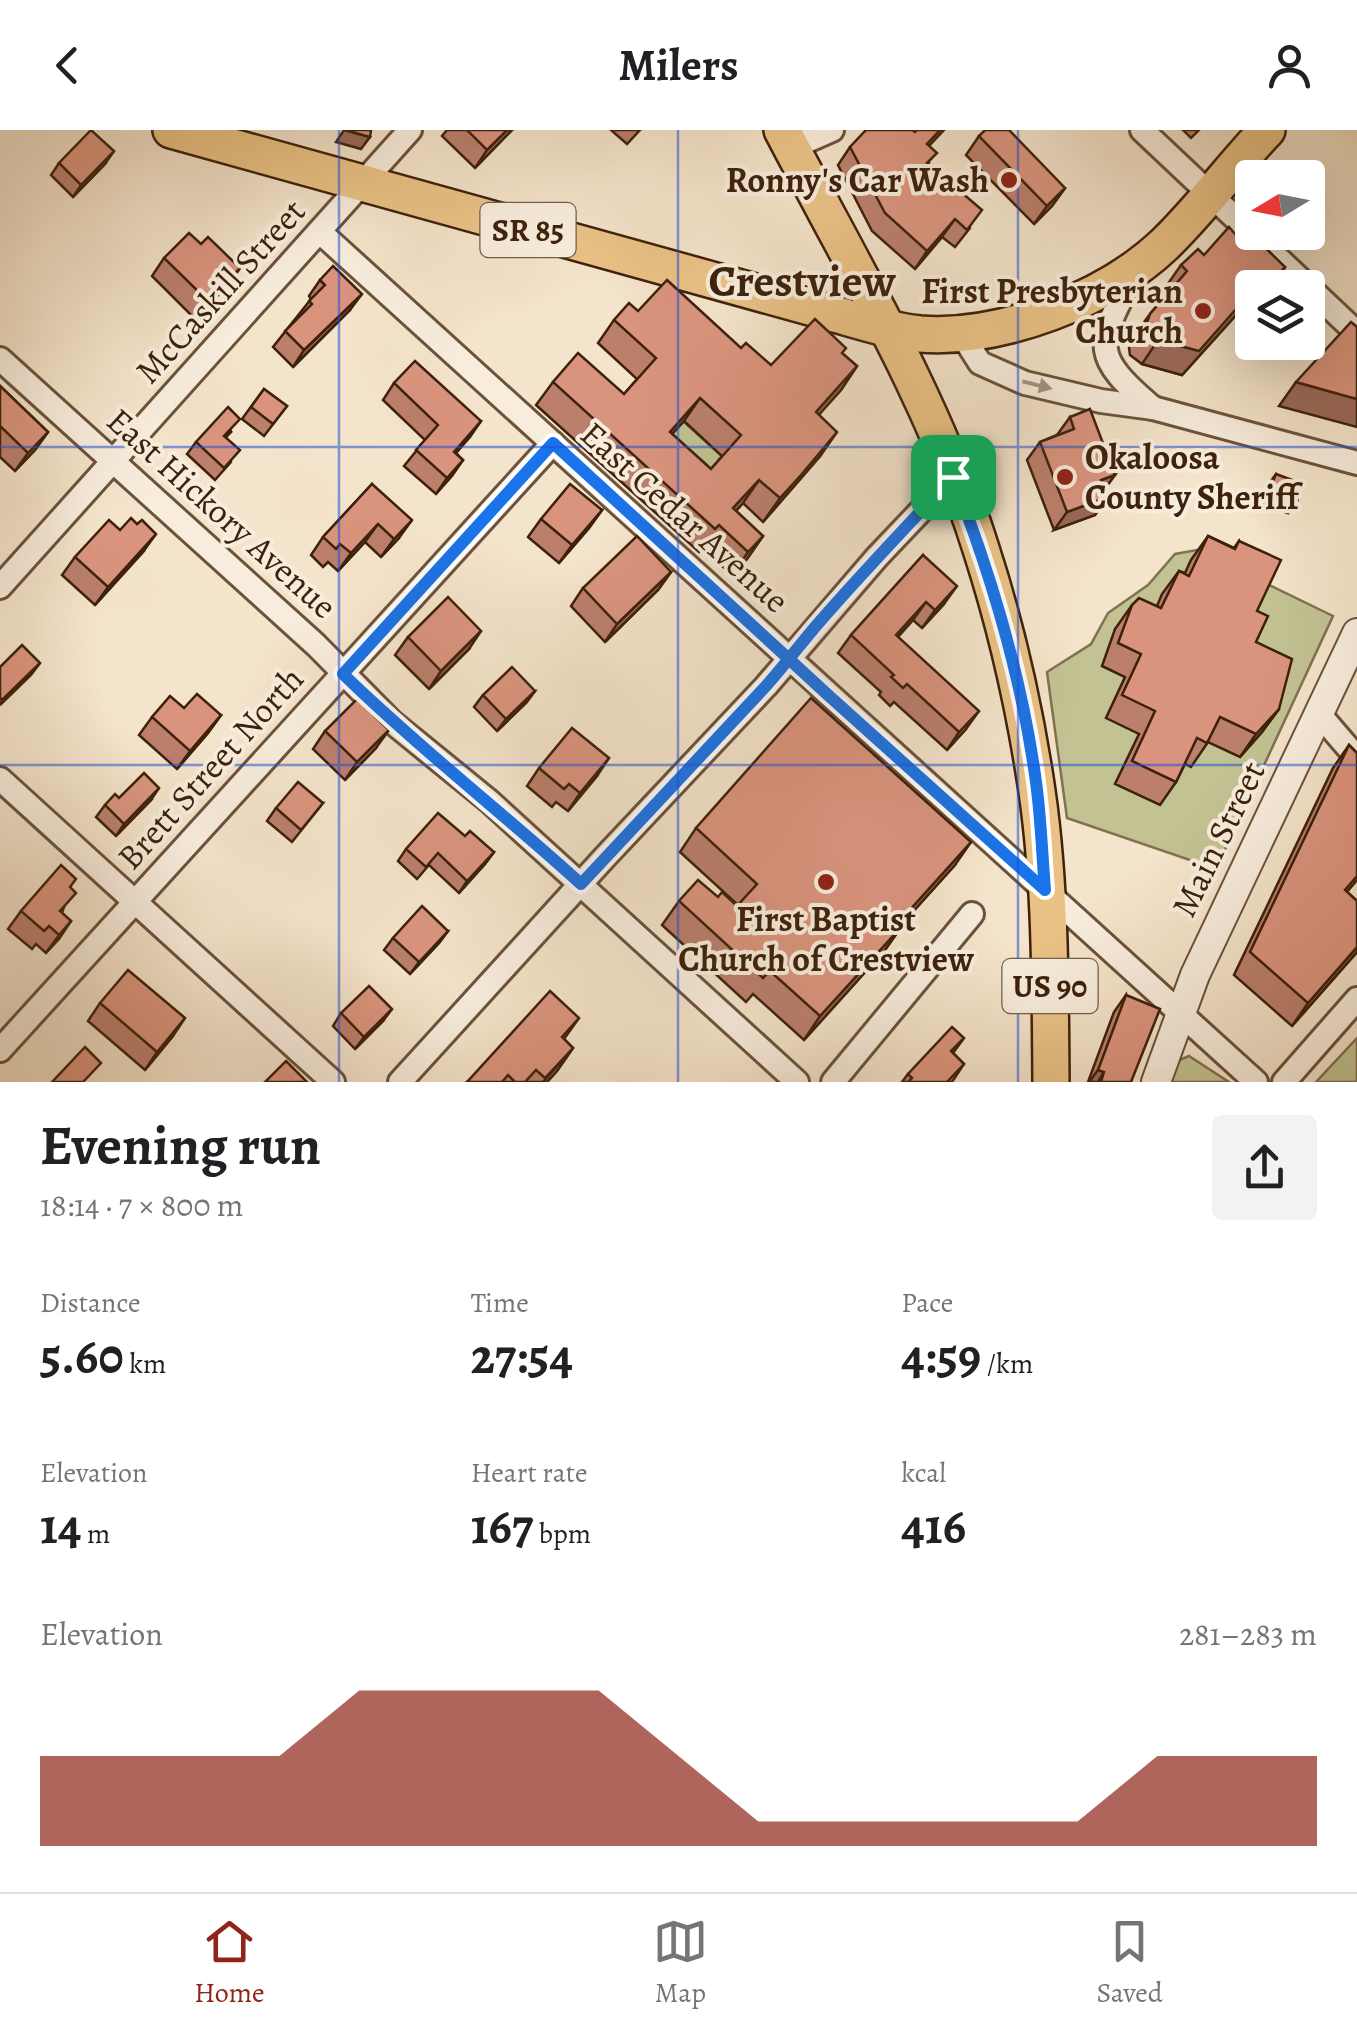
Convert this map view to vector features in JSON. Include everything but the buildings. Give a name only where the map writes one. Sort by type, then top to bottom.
[{"type":"main road","name":"SR 85","points":[[179,131],[362,186],[920,334],[961,333],[1022,322],[1100,290],[1162,247],[1266,130]]},
{"type":"main road","name":"US 90","points":[[785,135],[886,328],[980,546],[1023,708],[1036,782],[1045,890],[1051,1082]]},
{"type":"street","name":"McCaskill Street","points":[[0,587],[410,130]]},
{"type":"street","points":[[785,135],[807,140],[832,130]]},
{"type":"street","points":[[1142,130],[1357,332]]},
{"type":"street","name":"East Cedar Avenue","points":[[320,232],[1256,1082]]},
{"type":"street","points":[[1138,264],[1110,319],[1104,348],[1116,375],[1153,408]]},
{"type":"street","points":[[961,333],[980,363],[1025,382],[1101,401],[1153,408],[1357,463]]},
{"type":"street","name":"East Hickory Avenue","points":[[0,359],[316,645],[392,722],[489,801],[797,1082]]},
{"type":"street","name":"Brett Street North","points":[[0,1050],[553,443]]},
{"type":"street","points":[[400,1082],[790,660],[953,477]]},
{"type":"street","name":"Main Street","points":[[1156,1082],[1194,975],[1357,633]]},
{"type":"street","points":[[1320,715],[1357,758]]},
{"type":"street","points":[[0,779],[333,1082]]},
{"type":"street","points":[[833,1082],[972,914]]},
{"type":"street","points":[[1284,1082],[1357,999]]},
{"type":"green space","points":[[674,413],[725,459],[686,502],[653,455]]},
{"type":"green space","points":[[1197,550],[1333,616],[1216,869],[1067,818],[1047,672],[1091,644],[1108,613],[1148,585],[1175,554]]},
{"type":"green space","points":[[1357,1038],[1357,1082],[1316,1082]]},
{"type":"green space","points":[[1189,1056],[1229,1082],[1168,1082],[1175,1062]]},
{"type":"place","name":"Ronny's Car Wash","points":[[1009,180]]},
{"type":"place","name":"First Presbyterian Church","points":[[1203,311]]},
{"type":"place","name":"Okaloosa County Sheriff","points":[[1065,477]]},
{"type":"place","name":"First Baptist Church of Crestview","points":[[826,882]]},
{"type":"district","name":"Crestview","points":[[802,281]]},
{"type":"route","points":[[953,477],[813,629],[790,660],[581,884],[489,801],[392,722],[343,674],[553,443],[790,660],[812,680],[828,695],[1045,890],[1036,782],[1023,708],[980,546],[953,477]]}]
